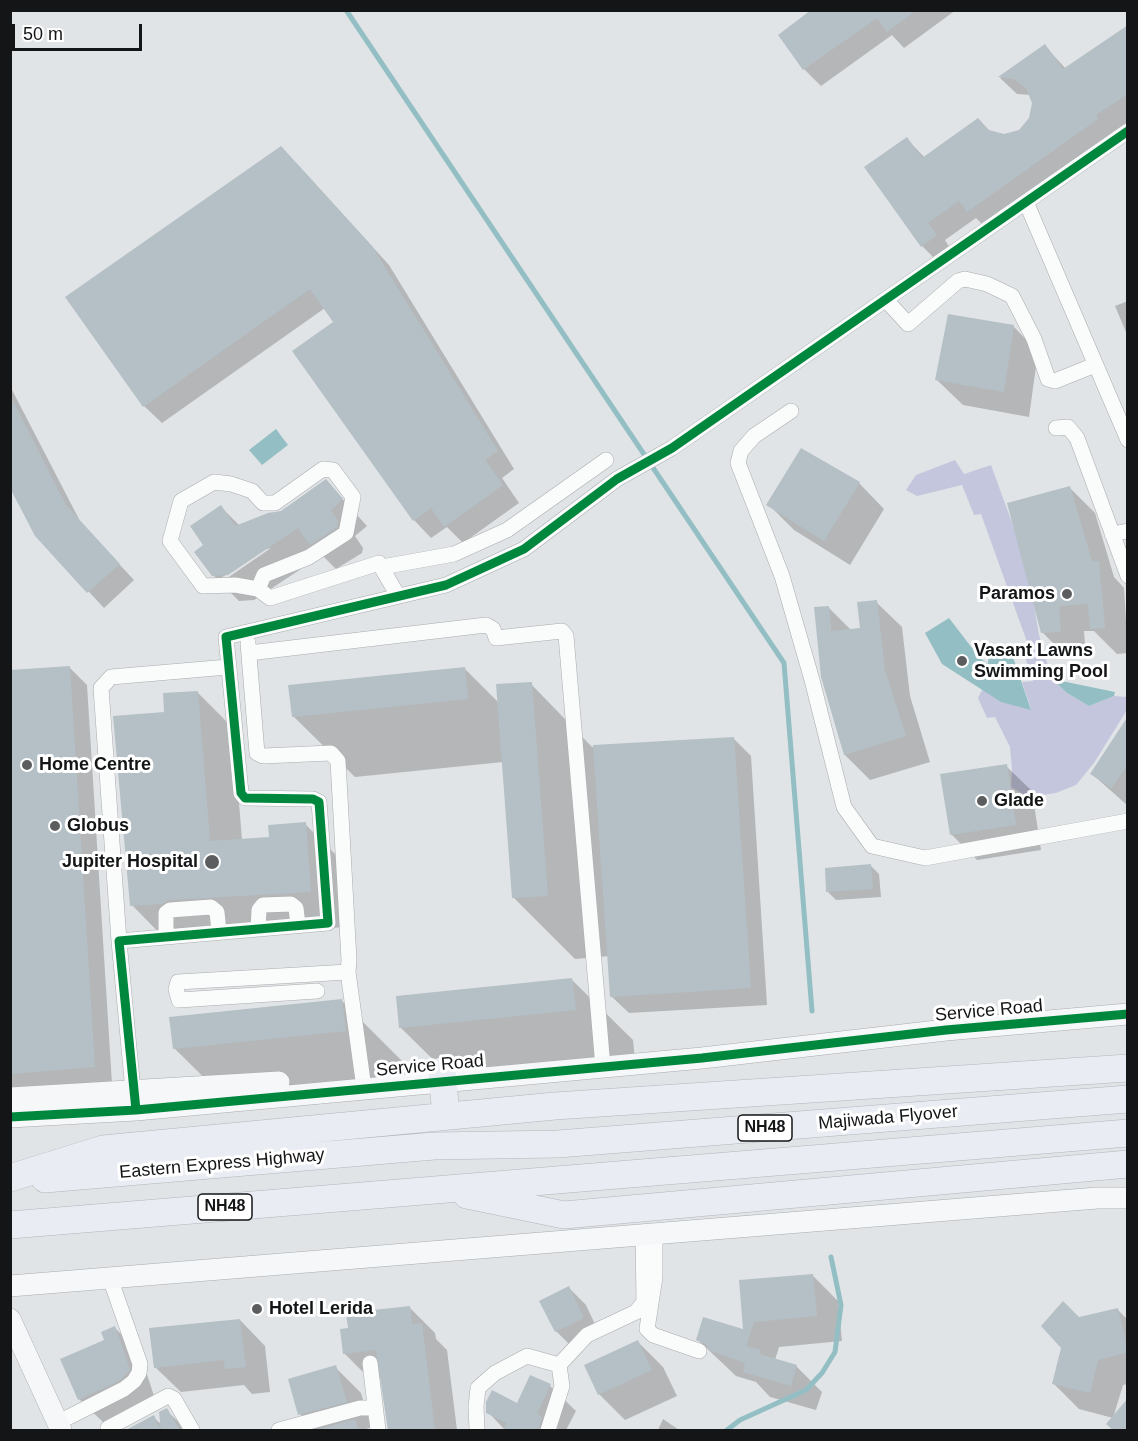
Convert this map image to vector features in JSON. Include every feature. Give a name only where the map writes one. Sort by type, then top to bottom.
[{"type":"highway","points":[[10,1180],[103,1149],[555,1106],[1128,1068]]},
{"type":"highway","points":[[434,1077],[438,1117]]},
{"type":"highway","name":"Majiwada Flyover","points":[[434,1146],[558,1144],[1128,1099]]},
{"type":"highway","name":"Majiwada Flyover","points":[[439,1189],[1128,1133]]},
{"type":"highway","name":"Eastern Express Highway","points":[[10,1180],[434,1146]]},
{"type":"highway","points":[[439,1189],[564,1215],[1128,1164]]},
{"type":"highway","name":"NH48","points":[[10,1225],[439,1189]]},
{"type":"street","points":[[119,941],[328,922],[319,802],[313,798],[245,798],[241,793],[226,637],[446,585],[524,549],[633,469],[672,448],[1128,131]]},
{"type":"street","points":[[1026,202],[1128,440]]},
{"type":"street","points":[[886,300],[908,324],[958,281],[965,279],[987,284],[1012,296],[1034,339],[1048,379],[1055,381],[1095,365]]},
{"type":"street","points":[[791,411],[754,436],[741,451],[738,464],[782,576],[812,680],[844,807],[872,846],[925,858],[1128,821]]},
{"type":"street","points":[[1056,428],[1068,427],[1077,438],[1128,576]]},
{"type":"street","points":[[258,589],[264,574],[309,557],[346,534],[353,497],[333,470],[323,469],[275,503],[263,504],[252,491],[231,484],[214,482],[181,501],[170,541],[203,586],[235,585],[258,589],[270,598],[378,561],[454,554],[507,530],[606,460]]},
{"type":"street","points":[[1112,534],[1128,531]]},
{"type":"street","points":[[378,561],[398,596]]},
{"type":"street","points":[[249,654],[486,625],[493,629],[496,638],[562,632],[566,636],[603,1061]]},
{"type":"street","points":[[247,632],[257,753],[263,756],[331,753],[338,761],[348,972],[363,1083]]},
{"type":"street","points":[[134,1101],[119,941],[101,688],[111,677],[228,667]]},
{"type":"street","points":[[258,929],[259,910],[263,905],[291,904],[296,908],[298,925]]},
{"type":"street","points":[[166,936],[166,913],[170,910],[211,907],[217,912],[219,932]]},
{"type":"street","points":[[317,991],[179,1000],[176,989],[178,982],[348,972]]},
{"type":"street","name":"Service Road","points":[[10,1117],[134,1101],[603,1061],[832,1032],[852,1040],[1128,1014]]},
{"type":"street","name":"Service Road","points":[[10,1098],[105,1091],[134,1101]]},
{"type":"street","points":[[10,1286],[1097,1198],[1128,1198]]},
{"type":"street","points":[[649,1234],[655,1277],[647,1329],[653,1335],[699,1351]]},
{"type":"street","points":[[559,1365],[586,1335],[636,1312],[644,1302],[649,1234]]},
{"type":"street","points":[[10,1319],[59,1427],[124,1389],[134,1381],[139,1373],[141,1364],[110,1278]]},
{"type":"street","points":[[477,1431],[478,1388],[495,1373],[527,1356],[559,1365]]},
{"type":"street","points":[[369,1363],[378,1431]]},
{"type":"street","points":[[548,1431],[562,1386],[559,1365]]},
{"type":"street","points":[[108,1428],[168,1396],[174,1399],[192,1431]]},
{"type":"street","points":[[279,1431],[360,1408],[375,1408]]},
{"type":"shaded area","points":[[276,429],[288,445],[262,465],[249,450]]},
{"type":"shaded area","points":[[955,460],[964,474],[991,465],[1027,564],[1039,635],[1052,679],[1067,693],[1089,706],[1114,696],[1127,697],[1127,710],[1094,763],[1076,785],[1056,793],[1028,797],[1011,787],[1010,747],[995,717],[987,718],[978,698],[982,690],[1031,709],[1022,682],[1033,681],[1025,657],[1031,653],[981,514],[974,515],[962,485],[917,496],[906,490],[916,475]]},
{"type":"shaded area","name":"Vasant Lawns Swimming Pool","points":[[949,618],[979,657],[988,664],[989,649],[1013,657],[1031,710],[1001,702],[942,664],[925,633]]},
{"type":"shaded area","points":[[1052,679],[1115,692],[1114,696],[1089,706],[1067,693]]},
{"type":"building","points":[[811,10],[917,10],[887,32],[877,18],[803,70],[778,35]]},
{"type":"building","points":[[1128,25],[1128,94],[1096,115],[1098,119],[967,212],[959,201],[928,223],[937,235],[921,247],[864,167],[907,137],[922,158],[978,118],[989,130],[1004,134],[1019,130],[1029,118],[1032,103],[1026,88],[1014,79],[998,77],[1045,44],[1063,69]]},
{"type":"building","points":[[281,146],[372,246],[498,451],[485,460],[503,485],[444,527],[431,508],[413,521],[292,351],[333,322],[310,289],[143,407],[65,297]]},
{"type":"building","points":[[948,314],[1014,325],[1004,392],[935,380]]},
{"type":"building","points":[[10,395],[66,505],[120,564],[87,593],[35,536],[10,488]]},
{"type":"building","points":[[801,448],[860,482],[824,541],[766,505]]},
{"type":"building","points":[[326,479],[343,499],[331,510],[338,521],[337,527],[310,545],[298,528],[228,575],[212,576],[194,552],[203,545],[190,526],[221,505],[235,526],[268,513],[281,511]]},
{"type":"building","points":[[1070,486],[1092,561],[1099,561],[1105,628],[1090,629],[1088,604],[1059,606],[1061,632],[1041,633],[1007,503]]},
{"type":"building","points":[[877,600],[885,670],[906,736],[844,755],[821,677],[814,607],[829,606],[831,631],[860,628],[857,602]]},
{"type":"building","points":[[70,666],[95,1067],[10,1074],[10,670]]},
{"type":"building","points":[[465,667],[468,699],[292,717],[288,685]]},
{"type":"building","points":[[532,682],[548,896],[512,898],[496,684]]},
{"type":"building","points":[[198,691],[210,841],[269,837],[268,825],[306,822],[311,892],[169,900],[162,904],[130,906],[113,716],[164,712],[163,693]]},
{"type":"building","points":[[1128,716],[1128,764],[1112,788],[1090,774]]},
{"type":"building","points":[[734,737],[751,988],[610,997],[593,745]]},
{"type":"building","name":"Glade","points":[[1007,764],[1016,825],[950,835],[940,774]]},
{"type":"building","points":[[871,864],[873,889],[826,892],[825,868]]},
{"type":"building","points":[[572,978],[576,1010],[399,1028],[396,996]]},
{"type":"building","points":[[342,999],[346,1031],[173,1049],[169,1017]]},
{"type":"building","points":[[813,1274],[817,1316],[754,1322],[746,1346],[761,1350],[760,1354],[797,1365],[791,1386],[743,1372],[745,1363],[709,1350],[706,1344],[696,1340],[703,1317],[743,1329],[739,1280]]},
{"type":"building","points":[[569,1286],[584,1318],[555,1332],[539,1301]]},
{"type":"building","points":[[1063,1301],[1079,1317],[1118,1308],[1128,1352],[1098,1360],[1090,1393],[1052,1384],[1061,1348],[1041,1326]]},
{"type":"building","points":[[410,1306],[412,1324],[422,1323],[435,1431],[388,1431],[376,1350],[343,1354],[340,1329],[348,1328],[346,1313]]},
{"type":"building","points":[[240,1319],[246,1367],[225,1369],[224,1360],[154,1368],[149,1328]]},
{"type":"building","points":[[115,1326],[130,1370],[119,1381],[78,1400],[60,1359],[104,1340],[101,1332]]},
{"type":"building","points":[[638,1340],[652,1370],[598,1395],[584,1365]]},
{"type":"building","points":[[336,1365],[347,1402],[298,1415],[288,1379]]},
{"type":"building","points":[[530,1375],[551,1384],[537,1414],[542,1417],[538,1431],[503,1431],[507,1423],[486,1413],[486,1402],[492,1390],[517,1403]]},
{"type":"building","points":[[1128,1398],[1128,1431],[1114,1431],[1106,1424]]},
{"type":"building","points":[[167,1408],[180,1431],[161,1431],[159,1412]]},
{"type":"building","points":[[154,1415],[161,1431],[124,1431]]},
{"type":"building","points":[[355,1419],[359,1431],[314,1431]]},
{"type":"waterway","points":[[346,10],[784,663],[812,1011]]},
{"type":"waterway","points":[[727,1430],[740,1420],[806,1390],[822,1373],[835,1352],[841,1305],[831,1257]]},
{"type":"cycle path","points":[[136,1110],[119,941],[328,923],[319,802],[313,799],[245,798],[241,793],[226,637],[446,585],[524,549],[617,479],[672,448],[1128,131]]},
{"type":"cycle path","points":[[10,1117],[136,1110],[702,1058],[946,1030],[1128,1014]]},
{"type":"place","name":"Paramos","points":[[1067,594]]},
{"type":"place","name":"Vasant Lawns Swimming Pool","points":[[962,661]]},
{"type":"place","name":"Home Centre","points":[[27,765]]},
{"type":"place","name":"Glade","points":[[982,801]]},
{"type":"place","name":"Globus","points":[[55,826]]},
{"type":"place","name":"Jupiter Hospital","points":[[212,862]]},
{"type":"place","name":"Hotel Lerida","points":[[257,1309]]}]
